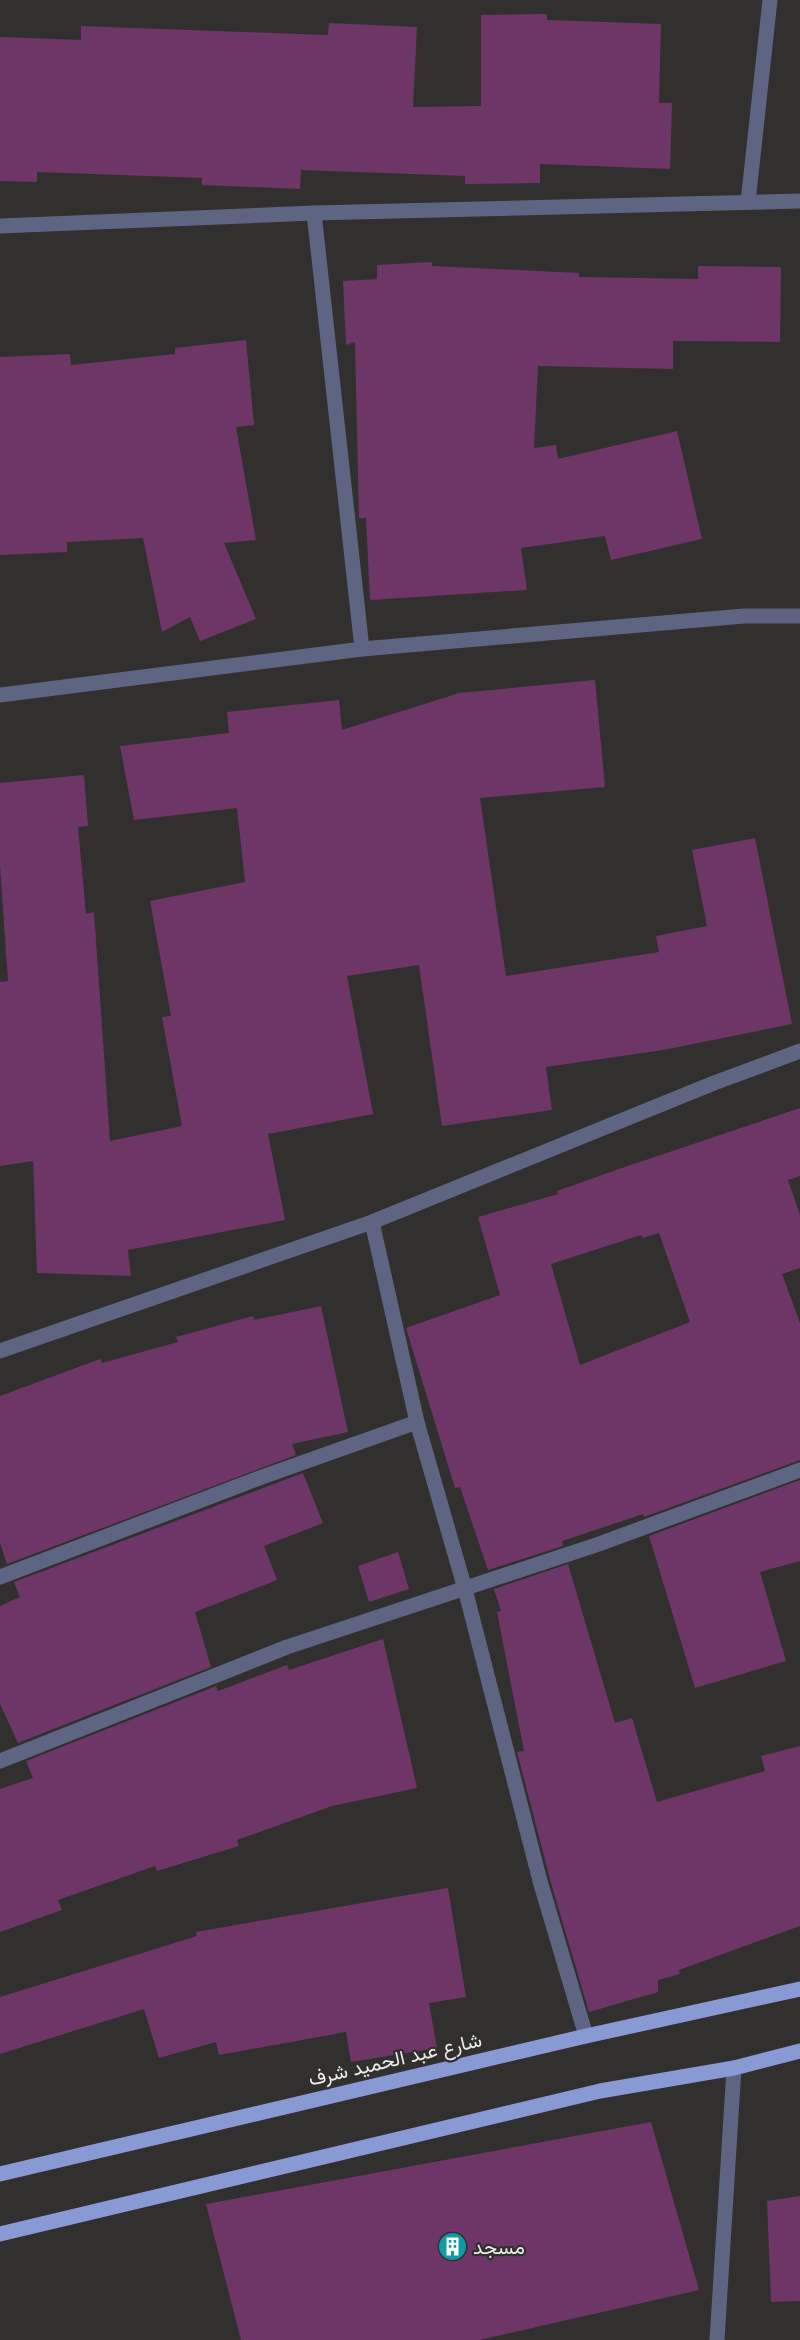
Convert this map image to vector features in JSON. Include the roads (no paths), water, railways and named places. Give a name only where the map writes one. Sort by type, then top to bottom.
[{"type":"main road","name":"شارع عبد الحميد شرف","points":[[0,2174],[586,2036],[800,1989]]},
{"type":"main road","points":[[0,2234],[600,2091],[734,2068],[800,2051]]},
{"type":"street","points":[[748,202],[770,0]]},
{"type":"street","points":[[0,226],[314,213],[800,201]]},
{"type":"street","points":[[314,213],[362,649]]},
{"type":"street","points":[[0,695],[362,649],[744,616],[800,616]]},
{"type":"street","points":[[0,1351],[372,1222],[714,1083],[800,1051]]},
{"type":"street","points":[[372,1222],[417,1422],[465,1589],[540,1881],[586,2036]]},
{"type":"street","points":[[0,1577],[262,1477],[417,1422]]},
{"type":"street","points":[[0,1761],[287,1647],[599,1544],[800,1470]]},
{"type":"street","points":[[717,2340],[734,2068]]},
{"type":"place","name":"مسجد","points":[[452,2247]]}]
